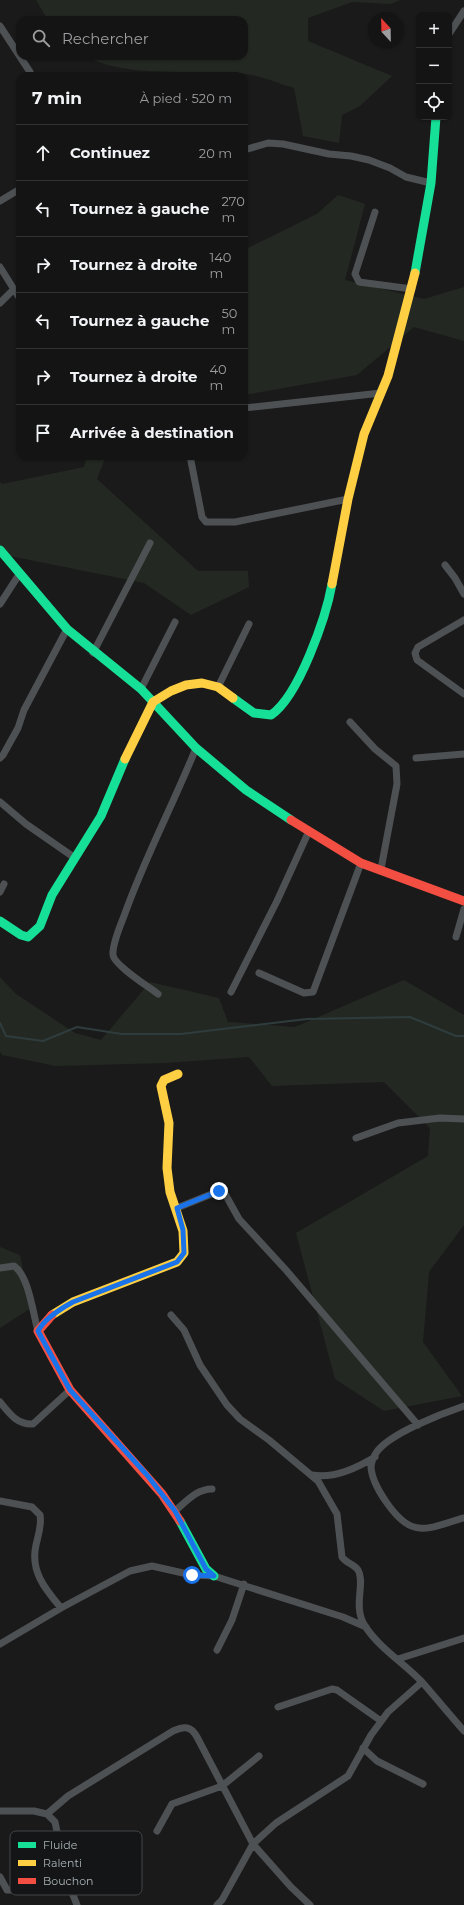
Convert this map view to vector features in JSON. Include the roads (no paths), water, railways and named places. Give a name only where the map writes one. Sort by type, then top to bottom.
[{"type":"street","points":[[452,29],[464,11]]},
{"type":"street","points":[[0,26],[16,51]]},
{"type":"street","points":[[22,60],[30,72]]},
{"type":"street","points":[[0,921],[21,935],[28,936],[40,926],[52,896],[101,816],[121,766],[153,702],[171,691],[186,685],[202,683],[218,687],[254,714],[271,716],[280,709],[300,676],[330,596],[348,499],[364,434],[388,376],[412,289],[431,183],[436,120]]},
{"type":"street","points":[[248,149],[268,143],[283,144],[329,154],[351,156],[369,160],[390,168],[406,177],[431,183]]},
{"type":"street","points":[[0,201],[16,192]]},
{"type":"street","points":[[375,212],[355,274],[356,278],[359,282],[412,289]]},
{"type":"street","points":[[0,267],[16,292]]},
{"type":"street","points":[[0,303],[14,289]]},
{"type":"street","points":[[248,408],[381,393]]},
{"type":"street","points":[[191,460],[202,517],[206,522],[235,522],[348,499]]},
{"type":"street","points":[[93,653],[150,543]]},
{"type":"street","points":[[0,550],[67,629],[93,653],[141,689],[196,748],[246,790],[361,863],[381,869],[464,901]]},
{"type":"street","points":[[445,565],[455,578],[464,594]]},
{"type":"street","points":[[0,604],[20,573]]},
{"type":"street","points":[[464,620],[418,647],[415,653],[418,660],[464,694]]},
{"type":"street","points":[[141,689],[175,622]]},
{"type":"street","points":[[218,687],[249,624]]},
{"type":"street","points":[[0,758],[18,728],[24,710],[67,629]]},
{"type":"street","points":[[350,722],[375,748],[396,766],[398,774],[381,869]]},
{"type":"street","points":[[158,994],[117,963],[113,955],[118,933],[135,882],[176,797],[196,748]]},
{"type":"street","points":[[416,758],[464,754]]},
{"type":"street","points":[[0,802],[26,824],[75,858]]},
{"type":"street","points":[[231,992],[309,831]]},
{"type":"street","points":[[259,973],[304,993],[313,992],[361,863]]},
{"type":"street","points":[[0,892],[4,884]]},
{"type":"street","points":[[456,937],[464,910]]},
{"type":"street","points":[[38,1331],[41,1326],[58,1310],[73,1302],[177,1262],[184,1253],[183,1230],[169,1186],[167,1168],[169,1123],[161,1086],[164,1080],[178,1074]]},
{"type":"street","points":[[356,1138],[398,1123],[440,1118],[464,1119]]},
{"type":"street","points":[[177,1208],[219,1191],[224,1192],[239,1220],[286,1270],[418,1425]]},
{"type":"street","points":[[0,1268],[14,1266],[19,1270],[24,1279],[38,1331],[70,1390],[147,1475],[175,1511],[206,1569],[214,1576]]},
{"type":"street","points":[[171,1315],[184,1330],[200,1365],[227,1405],[240,1419],[318,1481],[337,1514],[342,1557],[345,1562],[355,1567],[361,1577],[359,1607],[360,1617],[377,1641],[422,1682],[464,1730]]},
{"type":"street","points":[[0,1402],[15,1419],[26,1425],[32,1424],[70,1390]]},
{"type":"street","points":[[464,1406],[397,1435],[384,1444],[371,1466],[373,1479],[384,1500],[402,1520],[413,1527],[424,1528],[464,1518]]},
{"type":"street","points":[[312,1475],[323,1477],[338,1473],[355,1467],[375,1457]]},
{"type":"street","points":[[175,1511],[196,1494],[205,1489],[212,1489]]},
{"type":"street","points":[[0,1501],[32,1507],[40,1515],[34,1563],[42,1584],[61,1608]]},
{"type":"street","points":[[0,1644],[61,1608],[130,1571],[152,1566],[192,1575],[214,1576],[244,1584],[343,1617],[366,1627]]},
{"type":"street","points":[[217,1650],[234,1613],[244,1584]]},
{"type":"street","points":[[398,1659],[464,1638]]},
{"type":"street","points":[[217,1905],[253,1844],[276,1823],[348,1776],[363,1748],[388,1712],[422,1682]]},
{"type":"street","points":[[278,1707],[332,1689],[337,1690],[381,1721]]},
{"type":"street","points":[[47,1814],[68,1796],[173,1731],[186,1727],[193,1730],[253,1844],[290,1887],[310,1905]]},
{"type":"street","points":[[363,1748],[377,1761],[423,1784]]},
{"type":"street","points":[[157,1831],[172,1804],[222,1786],[259,1756]]},
{"type":"street","points":[[0,1811],[34,1811],[47,1814],[55,1822],[57,1831]]},
{"type":"street","points":[[0,1877],[7,1890],[10,1890]]},
{"type":"street","points":[[73,1895],[77,1905]]},
{"type":"waterway","points":[[0,1023],[6,1036],[43,1041],[77,1027],[122,1034],[181,1034],[307,1019],[410,1017],[456,1036],[464,1036]]}]
